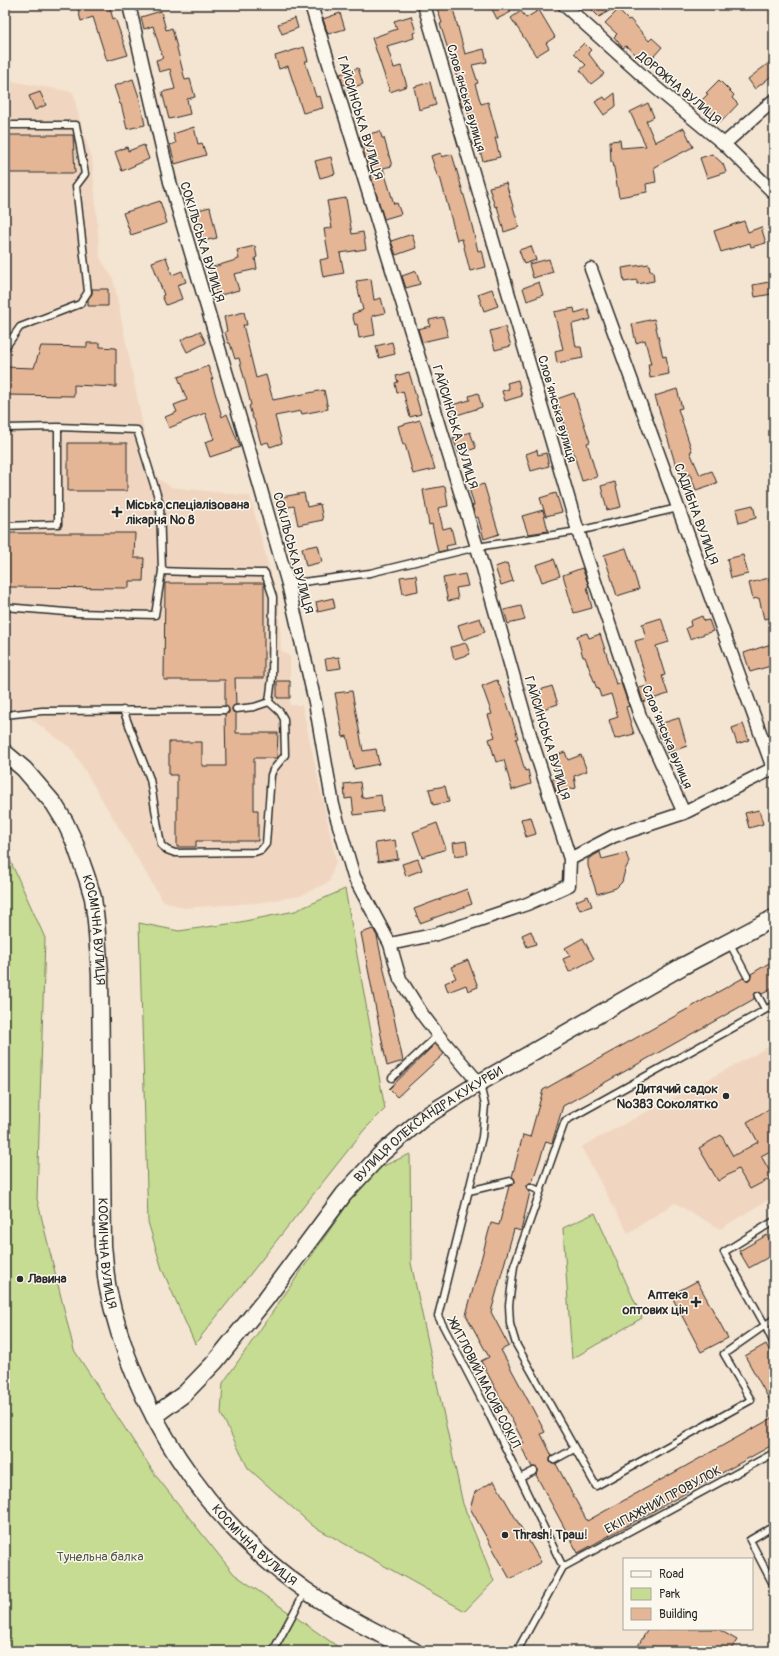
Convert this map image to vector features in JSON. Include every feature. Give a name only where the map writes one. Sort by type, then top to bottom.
[{"type":"main road","name":"КОСМІЧНА ВУЛИЦЯ","points":[[5,754],[24,769],[43,789],[54,804],[74,841],[93,898],[100,974],[103,1238],[108,1287],[118,1330],[133,1371],[154,1416],[193,1482],[235,1531],[269,1562],[306,1590],[351,1618],[414,1651]]},
{"type":"main road","name":"ВУЛИЦЯ ОЛЕКСАНДРА КУКУРБИ","points":[[154,1416],[184,1394],[215,1362],[265,1300],[344,1194],[381,1154],[423,1118],[479,1083],[682,966],[774,918]]},
{"type":"street","name":"СОКІЛЬСЬКА ВУЛИЦЯ","points":[[129,5],[170,182],[288,584],[316,702],[333,805],[354,877],[390,944],[400,979],[422,1014],[479,1083]]},
{"type":"street","name":"ГАЙСИНСЬКА ВУЛИЦЯ","points":[[311,5],[477,547],[531,738],[570,859]]},
{"type":"street","name":"Словʼянська вулиця","points":[[424,5],[578,531],[640,716],[684,813]]},
{"type":"street","name":"ДОРОЖНА ВУЛИЦЯ","points":[[564,5],[655,87],[724,144],[774,193]]},
{"type":"street","points":[[724,144],[774,100]]},
{"type":"street","name":"САДИБНА ВУЛИЦЯ","points":[[591,269],[650,426],[678,508],[774,768]]},
{"type":"street","points":[[390,944],[437,934],[527,904],[569,885],[570,859],[614,836],[684,813],[774,768]]},
{"type":"lane","points":[[5,126],[76,125],[85,174],[76,186],[88,292],[80,304],[20,327],[5,348]]},
{"type":"lane","points":[[5,428],[58,427],[137,430],[160,504],[162,571],[155,615],[78,613],[5,607]]},
{"type":"lane","points":[[5,526],[58,524],[58,427]]},
{"type":"lane","points":[[288,584],[370,573],[477,547],[578,531],[678,508]]},
{"type":"lane","points":[[162,571],[192,573],[265,573],[273,597],[272,678],[269,702]]},
{"type":"lane","points":[[236,709],[254,707],[269,702]]},
{"type":"lane","points":[[123,710],[150,779],[161,844],[167,850],[175,853],[254,852],[261,850],[266,844],[273,770],[285,755],[284,719],[280,712],[269,702]]},
{"type":"lane","points":[[5,715],[42,711],[225,710]]},
{"type":"lane","points":[[728,942],[747,976]]},
{"type":"lane","points":[[758,996],[765,1009]]},
{"type":"lane","points":[[774,1005],[565,1121],[514,1266],[509,1305],[510,1324],[516,1344],[596,1486],[751,1400],[724,1354],[774,1319]]},
{"type":"lane","points":[[392,1078],[438,1035]]},
{"type":"lane","name":"ЖИТЛОВИЙ МАСИВ СОКІЛ","points":[[479,1083],[485,1105],[482,1137],[438,1316],[485,1406],[563,1567]]},
{"type":"lane","points":[[469,1191],[510,1181]]},
{"type":"lane","points":[[531,1187],[540,1191]]},
{"type":"lane","points":[[774,1221],[724,1252],[774,1344]]},
{"type":"lane","points":[[554,1460],[574,1449]]},
{"type":"lane","name":"ЕКІПАЖНИЙ ПРОВУЛОК","points":[[563,1567],[774,1453]]},
{"type":"lane","points":[[520,1478],[534,1471]]},
{"type":"lane","points":[[774,1526],[750,1540],[774,1586]]},
{"type":"lane","points":[[517,1651],[563,1567]]},
{"type":"lane","points":[[273,1651],[306,1590]]},
{"type":"shaded area","points":[[5,80],[73,92],[81,126],[92,158],[100,258],[113,278],[153,475],[171,487],[250,496],[279,605],[281,650],[290,657],[290,705],[302,705],[336,861],[329,882],[300,896],[256,903],[183,908],[162,900],[72,749],[30,718],[5,710]]},
{"type":"shaded area","name":"Дитячий садок №383 Соколятко","points":[[774,1044],[774,1196],[720,1229],[675,1203],[628,1233],[581,1147]]},
{"type":"green space","name":"Тунельна балка","points":[[5,849],[45,938],[37,1199],[74,1350],[156,1476],[234,1574],[344,1651],[5,1651]]},
{"type":"green space","points":[[345,889],[385,1109],[364,1130],[195,1344],[162,1269],[148,1222],[139,923],[179,931],[235,923],[295,911]]},
{"type":"green space","points":[[410,1154],[411,1263],[463,1504],[494,1581],[465,1611],[313,1526],[248,1468],[221,1414],[223,1383],[370,1172]]},
{"type":"green space","points":[[595,1213],[642,1318],[572,1359],[563,1228]]},
{"type":"building","points":[[77,5],[109,5],[113,19],[115,18],[128,55],[107,61],[93,17],[81,21]]},
{"type":"building","points":[[436,5],[452,5],[465,54],[484,49],[487,62],[472,65],[478,83],[475,84],[481,104],[488,102],[498,138],[495,138],[500,157],[483,161],[466,106],[462,107],[458,95],[462,94],[440,24],[442,23]]},
{"type":"building","points":[[490,5],[507,5],[511,12],[497,19]]},
{"type":"building","points":[[587,5],[619,5],[599,17]]},
{"type":"building","points":[[539,10],[555,37],[546,43],[549,48],[536,56],[511,18],[521,11],[526,18]]},
{"type":"building","points":[[618,10],[628,20],[630,19],[649,41],[652,38],[662,47],[647,64],[626,46],[623,48],[614,37],[617,34],[605,23]]},
{"type":"building","points":[[161,11],[166,30],[172,28],[185,80],[190,79],[195,97],[187,99],[190,114],[169,119],[162,92],[175,89],[170,69],[159,72],[156,60],[163,58],[153,26],[144,29],[141,17]]},
{"type":"building","points":[[340,13],[345,29],[328,34],[323,19]]},
{"type":"building","points":[[411,16],[416,32],[413,33],[414,38],[387,46],[394,68],[401,66],[407,86],[390,92],[372,38],[397,29],[394,21]]},
{"type":"building","points":[[295,18],[298,28],[282,34],[278,24]]},
{"type":"building","points":[[584,43],[591,50],[588,53],[604,74],[591,84],[580,70],[586,65],[574,53]]},
{"type":"building","points":[[304,47],[308,61],[305,61],[316,97],[320,96],[323,108],[303,113],[288,66],[279,69],[275,56]]},
{"type":"building","points":[[774,59],[774,74],[755,89],[748,79]]},
{"type":"building","points":[[358,68],[363,84],[347,89],[346,84],[343,85],[340,74]]},
{"type":"building","points":[[133,79],[140,100],[145,125],[127,129],[121,104],[114,86]]},
{"type":"building","points":[[719,80],[734,95],[732,98],[738,104],[721,122],[700,102],[708,94],[706,93]]},
{"type":"building","points":[[430,82],[436,105],[419,110],[414,87]]},
{"type":"building","points":[[40,92],[46,105],[35,110],[29,96]]},
{"type":"building","points":[[615,93],[616,106],[604,115],[595,102],[604,97],[606,100]]},
{"type":"building","points":[[648,103],[654,117],[646,121],[655,142],[684,128],[693,147],[654,167],[656,182],[646,184],[647,192],[619,197],[613,162],[611,162],[610,141],[620,140],[621,148],[646,146],[630,112]]},
{"type":"building","points":[[194,127],[198,144],[202,143],[206,155],[175,164],[170,145],[176,143],[173,134]]},
{"type":"building","points":[[380,131],[382,138],[384,138],[392,166],[383,168],[394,204],[397,203],[401,214],[384,219],[359,137]]},
{"type":"building","points":[[5,135],[73,135],[75,173],[5,173]]},
{"type":"building","points":[[144,145],[149,159],[122,171],[115,152],[127,147],[128,151]]},
{"type":"building","points":[[441,153],[442,157],[452,154],[478,251],[482,250],[486,267],[470,271],[462,239],[457,240],[440,177],[438,178],[431,156]]},
{"type":"building","points":[[712,154],[723,164],[726,172],[707,178],[700,158]]},
{"type":"building","points":[[331,157],[335,174],[320,178],[315,161]]},
{"type":"building","points":[[506,183],[519,227],[504,232],[497,206],[495,207],[489,187]]},
{"type":"building","points":[[346,198],[352,234],[363,232],[366,249],[340,253],[344,273],[323,277],[320,260],[329,258],[324,229],[332,228],[327,201]]},
{"type":"building","points":[[160,201],[167,223],[131,235],[123,213]]},
{"type":"building","points":[[210,207],[217,238],[203,241],[199,222],[197,223],[194,211]]},
{"type":"building","points":[[744,221],[748,232],[761,227],[766,243],[751,247],[750,243],[721,252],[714,231]]},
{"type":"building","points":[[412,234],[416,248],[396,255],[391,241]]},
{"type":"building","points":[[255,246],[257,269],[234,274],[239,290],[217,296],[210,268],[239,259],[237,250]]},
{"type":"building","points":[[531,246],[536,260],[524,264],[519,250]]},
{"type":"building","points":[[166,257],[172,275],[182,271],[186,282],[177,285],[182,299],[166,305],[152,262]]},
{"type":"building","points":[[549,259],[553,272],[533,278],[529,264]]},
{"type":"building","points":[[649,264],[650,271],[653,271],[654,281],[637,284],[637,280],[624,282],[622,268]]},
{"type":"building","points":[[416,271],[420,284],[406,288],[402,276]]},
{"type":"building","points":[[371,279],[374,300],[381,298],[385,313],[372,316],[375,335],[359,338],[357,324],[355,325],[352,314],[363,310],[356,281]]},
{"type":"building","points":[[539,282],[543,295],[527,301],[523,288]]},
{"type":"building","points":[[769,282],[772,294],[755,297],[753,285]]},
{"type":"building","points":[[92,289],[108,289],[108,306],[88,306],[88,299],[92,294]]},
{"type":"building","points":[[492,289],[498,306],[484,311],[478,294]]},
{"type":"building","points":[[574,308],[575,313],[588,309],[591,319],[572,324],[576,347],[581,347],[583,358],[557,363],[555,351],[563,349],[554,312]]},
{"type":"building","points":[[244,312],[247,325],[243,325],[256,378],[266,375],[273,400],[324,390],[328,409],[302,414],[301,411],[275,416],[282,443],[270,447],[268,442],[261,444],[249,406],[251,405],[239,358],[235,359],[225,332],[227,331],[224,317]]},
{"type":"building","points":[[443,317],[448,336],[422,342],[418,329],[430,326],[429,320]]},
{"type":"building","points":[[654,319],[663,357],[666,356],[669,374],[650,378],[648,364],[651,364],[645,340],[636,343],[632,324]]},
{"type":"building","points":[[505,327],[511,346],[495,350],[490,331]]},
{"type":"building","points":[[200,331],[206,343],[187,352],[181,340]]},
{"type":"building","points":[[392,342],[395,354],[379,358],[376,346]]},
{"type":"building","points":[[87,343],[100,343],[100,347],[116,348],[116,387],[74,385],[74,396],[5,395],[5,367],[34,368],[41,346],[87,347]]},
{"type":"building","points":[[208,366],[213,379],[211,379],[222,417],[227,414],[240,447],[210,457],[205,442],[214,439],[205,413],[169,428],[165,417],[177,412],[174,405],[187,400],[178,377]]},
{"type":"building","points":[[409,372],[421,414],[410,417],[403,391],[397,393],[395,383],[398,382],[396,376]]},
{"type":"building","points":[[518,380],[522,396],[505,401],[502,391],[509,389],[507,383]]},
{"type":"building","points":[[677,389],[682,408],[678,409],[692,451],[690,452],[700,475],[712,471],[717,483],[696,490],[690,474],[682,477],[675,463],[655,396]]},
{"type":"building","points":[[478,393],[482,407],[451,417],[448,406],[470,400],[469,396]]},
{"type":"building","points":[[574,393],[590,442],[587,443],[597,477],[582,481],[557,399]]},
{"type":"building","points":[[420,420],[435,469],[413,474],[405,444],[403,445],[398,426]]},
{"type":"building","points":[[470,432],[476,448],[459,454],[453,438]]},
{"type":"building","points":[[68,443],[127,443],[127,491],[68,491]]},
{"type":"building","points":[[537,450],[538,455],[546,453],[549,466],[531,471],[526,454]]},
{"type":"building","points":[[615,482],[621,507],[607,510],[601,486]]},
{"type":"building","points":[[484,484],[499,534],[484,539],[478,517],[476,518],[472,506],[474,505],[469,488]]},
{"type":"building","points":[[445,486],[448,506],[438,508],[443,529],[451,527],[455,544],[446,546],[447,550],[438,552],[432,524],[429,525],[423,490]]},
{"type":"building","points":[[304,493],[307,507],[320,504],[323,520],[298,525],[294,506],[278,509],[276,498]]},
{"type":"building","points":[[556,493],[562,512],[546,516],[540,498]]},
{"type":"building","points":[[753,505],[756,518],[739,523],[736,509]]},
{"type":"building","points":[[543,510],[548,531],[528,534],[522,516]]},
{"type":"building","name":"Міська спеціалізована лікарня № 8","points":[[5,533],[135,533],[134,558],[144,558],[143,581],[129,581],[129,588],[5,587]]},
{"type":"building","points":[[318,545],[322,562],[306,566],[302,548]]},
{"type":"building","points":[[626,548],[639,589],[617,596],[604,555]]},
{"type":"building","points":[[743,555],[748,574],[731,578],[727,559]]},
{"type":"building","points":[[554,559],[560,576],[542,582],[536,565]]},
{"type":"building","points":[[507,563],[513,581],[501,585],[495,567]]},
{"type":"building","points":[[582,568],[589,586],[587,587],[592,608],[574,613],[563,575]]},
{"type":"building","points":[[465,574],[468,586],[456,588],[458,599],[448,601],[443,578]]},
{"type":"building","points":[[416,575],[418,591],[403,594],[400,577]]},
{"type":"building","points":[[769,578],[774,598],[774,617],[764,619],[759,598],[753,599],[749,583]]},
{"type":"building","points":[[165,583],[264,583],[264,678],[235,678],[236,705],[233,706],[232,709],[233,712],[236,713],[236,733],[278,733],[277,758],[254,758],[254,810],[258,810],[258,841],[196,841],[196,847],[177,847],[177,775],[169,775],[169,742],[202,742],[202,766],[226,766],[225,714],[229,713],[229,710],[225,706],[225,680],[164,680]]},
{"type":"building","points":[[333,598],[335,608],[318,612],[316,602]]},
{"type":"building","points":[[521,606],[525,620],[508,624],[504,610]]},
{"type":"building","points":[[702,616],[704,621],[709,620],[713,631],[690,639],[686,628],[691,626],[690,621]]},
{"type":"building","points":[[480,618],[485,632],[463,640],[458,625]]},
{"type":"building","points":[[661,618],[669,642],[656,646],[665,675],[662,676],[668,694],[643,702],[639,688],[648,686],[635,641],[646,638],[642,624]]},
{"type":"building","points":[[587,633],[589,638],[600,634],[616,684],[621,683],[629,706],[626,707],[634,734],[615,739],[609,720],[618,717],[611,694],[601,697],[585,657],[583,657],[577,636]]},
{"type":"building","points":[[466,643],[470,654],[454,659],[451,647]]},
{"type":"building","points":[[774,643],[774,665],[750,672],[744,653]]},
{"type":"building","points":[[339,657],[341,668],[327,670],[325,659]]},
{"type":"building","points":[[497,680],[507,703],[518,738],[516,739],[525,771],[528,770],[531,784],[512,790],[504,760],[496,762],[489,739],[495,737],[488,715],[492,714],[482,686]]},
{"type":"building","points":[[277,681],[290,681],[290,698],[277,698]]},
{"type":"building","points":[[552,686],[558,704],[537,711],[531,693]]},
{"type":"building","points":[[352,691],[363,751],[376,749],[379,764],[354,769],[347,736],[343,737],[335,693]]},
{"type":"building","points":[[679,718],[687,746],[667,753],[656,725]]},
{"type":"building","points":[[743,724],[749,740],[737,744],[732,728]]},
{"type":"building","points":[[565,752],[568,760],[581,755],[587,771],[574,776],[576,788],[556,792],[552,779],[559,778],[551,757]]},
{"type":"building","points":[[360,782],[362,798],[381,795],[383,811],[354,815],[352,798],[345,799],[344,784]]},
{"type":"building","points":[[445,786],[449,802],[433,805],[429,789]]},
{"type":"building","points":[[759,810],[763,824],[749,828],[745,813]]},
{"type":"building","points":[[531,817],[536,834],[526,837],[521,819]]},
{"type":"building","points":[[437,823],[446,849],[422,857],[413,832]]},
{"type":"building","points":[[395,840],[398,859],[378,862],[375,843]]},
{"type":"building","points":[[466,841],[468,854],[455,856],[453,843]]},
{"type":"building","points":[[600,852],[602,859],[626,853],[629,862],[622,882],[616,888],[597,894],[588,866],[588,859]]},
{"type":"building","points":[[418,859],[422,870],[406,876],[402,864]]},
{"type":"building","points":[[467,889],[472,904],[420,923],[414,909]]},
{"type":"building","points":[[588,896],[592,906],[580,910],[576,901]]},
{"type":"building","points":[[373,929],[377,936],[403,1061],[387,1066],[361,933]]},
{"type":"building","points":[[531,931],[536,944],[527,947],[522,935]]},
{"type":"building","points":[[583,938],[594,959],[569,972],[563,959],[570,956],[565,948]]},
{"type":"building","points":[[468,960],[478,987],[468,991],[466,985],[448,992],[445,983],[456,978],[451,967]]},
{"type":"building","points":[[774,960],[774,988],[762,994],[756,992],[754,999],[563,1106],[552,1143],[546,1141],[532,1183],[529,1183],[527,1186],[527,1189],[530,1192],[521,1231],[514,1229],[491,1312],[509,1346],[501,1350],[545,1432],[541,1434],[552,1456],[550,1458],[550,1462],[552,1464],[556,1464],[587,1521],[774,1417],[774,1444],[578,1553],[536,1475],[538,1469],[532,1467],[520,1445],[524,1443],[481,1361],[489,1357],[466,1315],[491,1223],[499,1225],[509,1186],[515,1182],[514,1178],[512,1177],[523,1135],[530,1137],[543,1090],[743,978],[749,980],[751,974]]},
{"type":"building","points":[[435,1044],[444,1054],[397,1097],[389,1089]]},
{"type":"building","points":[[769,1109],[774,1118],[774,1149],[761,1156],[773,1177],[750,1189],[738,1169],[718,1181],[699,1148],[721,1135],[733,1156],[758,1142],[747,1122]]},
{"type":"building","points":[[767,1235],[774,1248],[774,1254],[749,1268],[739,1251]]},
{"type":"building","points":[[697,1281],[728,1338],[701,1352],[671,1295]]},
{"type":"building","points":[[766,1344],[774,1359],[774,1408],[745,1356]]},
{"type":"building","name":"Thrash! Траш!","points":[[494,1481],[541,1562],[510,1579],[470,1508],[475,1492]]},
{"type":"building","points":[[647,1630],[720,1630],[737,1640],[730,1651],[635,1651]]},
{"type":"place","name":"Міська спеціалізована лікарня № 8","points":[[117,512]]},
{"type":"place","name":"Дитячий садок №383 Соколятко","points":[[726,1096]]},
{"type":"place","name":"Лавина","points":[[20,1279]]},
{"type":"place","name":"Аптека оптових цін","points":[[696,1302]]},
{"type":"place","name":"Thrash! Траш!","points":[[505,1535]]}]
